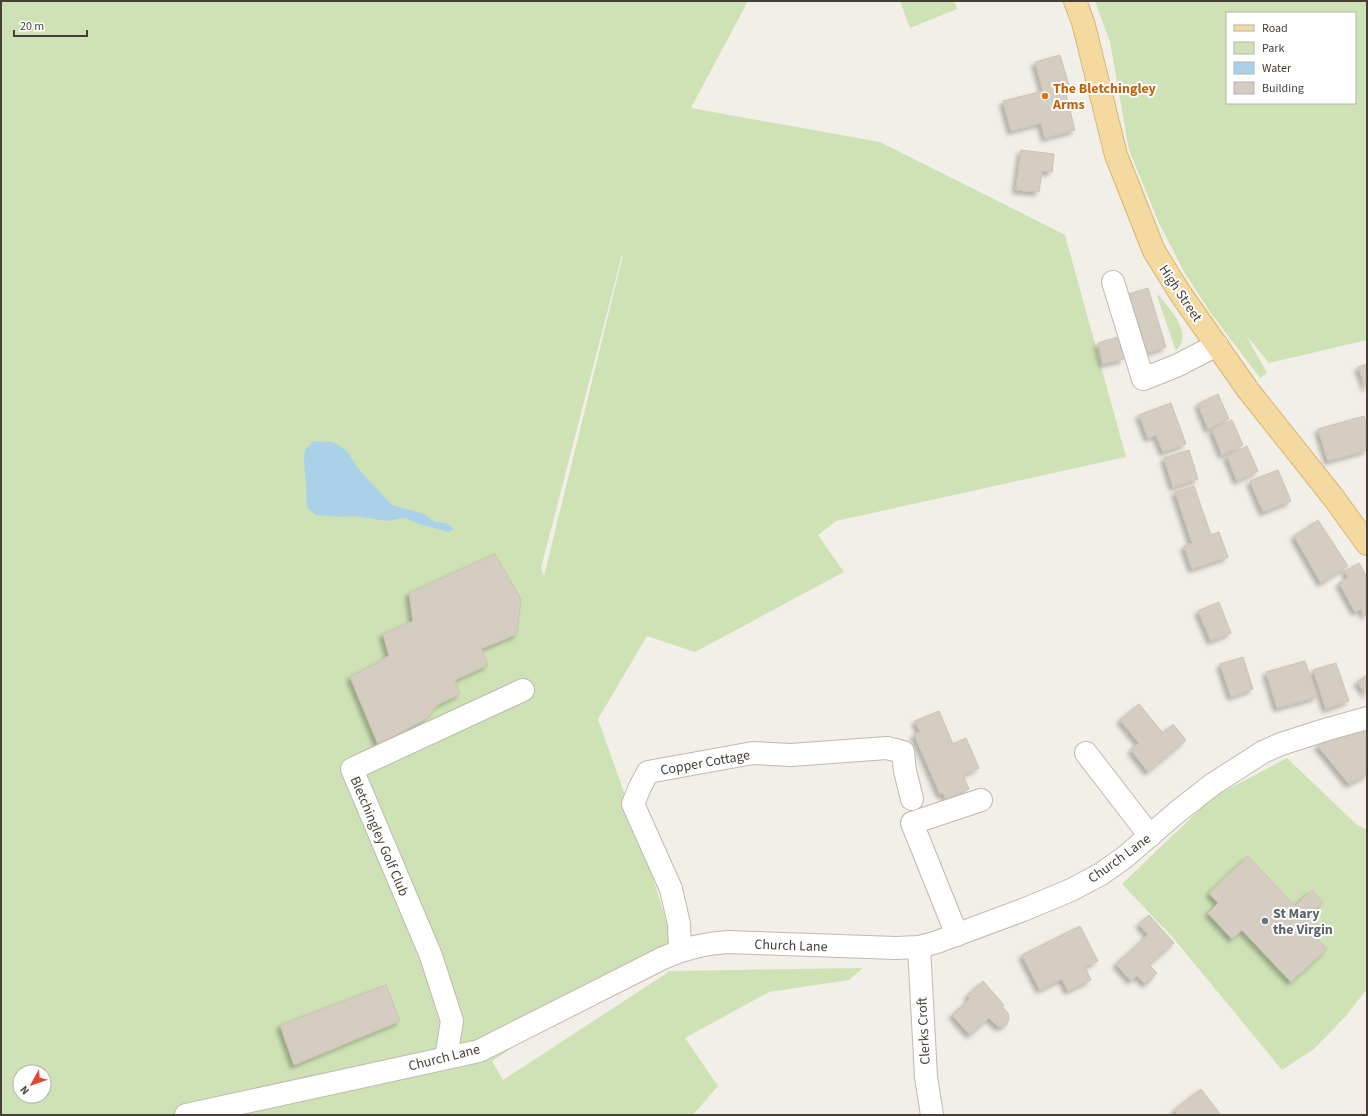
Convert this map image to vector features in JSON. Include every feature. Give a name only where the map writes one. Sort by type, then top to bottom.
[{"type":"main road","name":"High Street","points":[[1076,1],[1083,22],[1116,155],[1154,252],[1180,293],[1256,400],[1333,497],[1367,544]]},
{"type":"street","points":[[1113,282],[1143,378],[1176,366],[1217,344]]},
{"type":"street","name":"Bletchingley Golf Club","points":[[446,1058],[452,1021],[431,956],[352,769],[524,690]]},
{"type":"street","name":"Church Lane","points":[[186,1115],[479,1051],[680,950],[716,942],[881,948],[919,947],[937,942],[1071,890],[1101,874],[1125,857],[1176,813],[1213,784],[1263,752],[1294,739],[1367,718]]},
{"type":"street","name":"Copper Cottage","points":[[680,950],[679,924],[672,889],[633,804],[648,772],[753,753],[791,755],[887,748],[903,752],[905,771],[912,799]]},
{"type":"street","points":[[1086,753],[1150,836]]},
{"type":"street","points":[[957,935],[912,823],[981,800]]},
{"type":"street","name":"Clerks Croft","points":[[919,947],[926,1077],[932,1115]]},
{"type":"green space","points":[[1,1],[748,1],[691,108],[880,142],[1065,235],[1126,457],[836,521],[818,535],[844,572],[695,652],[647,636],[598,719],[644,849],[673,943],[492,1061],[503,1080],[670,971],[863,968],[849,980],[769,992],[685,1038],[718,1086],[693,1115],[1,1115]],"holes":[[[623,255],[544,576],[541,568]]]},
{"type":"green space","points":[[900,1],[954,1],[957,9],[910,28]]},
{"type":"green space","points":[[1095,1],[1367,1],[1367,340],[1269,363],[1246,335],[1267,373],[1260,378],[1210,312],[1183,270],[1159,223],[1129,150],[1110,42]]},
{"type":"green space","points":[[1159,295],[1174,315],[1181,329],[1181,344],[1176,351],[1157,296]]},
{"type":"green space","points":[[1287,758],[1356,824],[1367,830],[1367,989],[1345,1017],[1314,1049],[1282,1070],[1174,939],[1122,884],[1213,797]]},
{"type":"water","points":[[314,441],[333,442],[347,451],[360,471],[392,505],[424,514],[435,522],[446,523],[454,529],[449,532],[422,525],[405,518],[387,521],[354,516],[342,517],[316,515],[308,509],[307,506],[304,463],[305,450]]},
{"type":"building","name":"The Bletchingley Arms","points":[[1060,55],[1070,89],[1065,91],[1075,130],[1045,138],[1041,123],[1011,131],[1003,101],[1043,91],[1035,62]]},
{"type":"building","points":[[1021,150],[1054,154],[1052,172],[1042,171],[1039,192],[1016,190]]},
{"type":"building","points":[[1148,288],[1166,347],[1147,353],[1129,294]]},
{"type":"building","points":[[1118,337],[1124,359],[1103,364],[1098,343]]},
{"type":"building","points":[[1367,364],[1367,388],[1366,388],[1358,367]]},
{"type":"building","points":[[1218,394],[1229,419],[1208,429],[1198,404]]},
{"type":"building","points":[[1171,403],[1186,444],[1163,452],[1156,435],[1148,438],[1139,415]]},
{"type":"building","points":[[1364,416],[1367,426],[1367,450],[1328,461],[1318,429]]},
{"type":"building","points":[[1232,420],[1243,445],[1222,455],[1212,430]]},
{"type":"building","points":[[1247,446],[1258,471],[1237,481],[1227,456]]},
{"type":"building","points":[[1189,450],[1198,479],[1173,487],[1164,458]]},
{"type":"building","points":[[1278,470],[1291,501],[1263,512],[1250,481]]},
{"type":"building","points":[[1194,486],[1211,535],[1219,532],[1228,557],[1192,569],[1184,546],[1192,543],[1175,492]]},
{"type":"building","points":[[1318,520],[1348,566],[1321,583],[1294,536]]},
{"type":"building","points":[[495,554],[521,599],[517,634],[481,649],[488,665],[455,680],[460,694],[437,705],[426,719],[378,744],[350,677],[389,656],[383,634],[413,621],[409,593]]},
{"type":"building","points":[[1359,563],[1367,577],[1367,615],[1365,616],[1361,609],[1355,612],[1339,583],[1348,578],[1345,571]]},
{"type":"building","points":[[1219,602],[1231,633],[1211,641],[1198,611]]},
{"type":"building","points":[[1243,657],[1253,689],[1231,697],[1220,664]]},
{"type":"building","points":[[1305,661],[1317,697],[1277,708],[1266,672]]},
{"type":"building","points":[[1336,663],[1349,701],[1326,709],[1313,670]]},
{"type":"building","points":[[1367,675],[1367,695],[1357,682]]},
{"type":"building","points":[[1139,704],[1163,733],[1173,724],[1186,740],[1148,772],[1131,750],[1139,743],[1120,720]]},
{"type":"building","points":[[939,711],[953,744],[966,738],[979,768],[963,775],[969,789],[946,799],[943,793],[940,794],[914,734],[920,732],[915,721]]},
{"type":"building","points":[[1367,727],[1367,775],[1349,784],[1317,745]]},
{"type":"building","name":"St Mary the Virgin","points":[[1248,856],[1295,906],[1312,890],[1323,902],[1309,915],[1320,927],[1313,934],[1327,949],[1291,982],[1242,930],[1232,939],[1208,913],[1218,903],[1209,893]]},
{"type":"building","points":[[1149,915],[1174,943],[1149,965],[1157,973],[1146,984],[1137,976],[1131,981],[1116,964],[1148,935],[1139,924]]},
{"type":"building","points":[[1080,926],[1098,961],[1085,967],[1091,980],[1068,991],[1062,979],[1040,990],[1022,955]]},
{"type":"building","points":[[983,981],[1004,1005],[1002,1006],[1008,1013],[1009,1019],[1006,1025],[1001,1027],[997,1026],[989,1018],[970,1035],[952,1015],[970,999],[967,996]]},
{"type":"building","points":[[386,985],[400,1021],[294,1065],[280,1025]]},
{"type":"building","points":[[1201,1089],[1221,1115],[1178,1115],[1174,1110]]},
{"type":"place","name":"The Bletchingley Arms","points":[[1045,96]]},
{"type":"place","name":"St Mary the Virgin","points":[[1265,921]]}]
